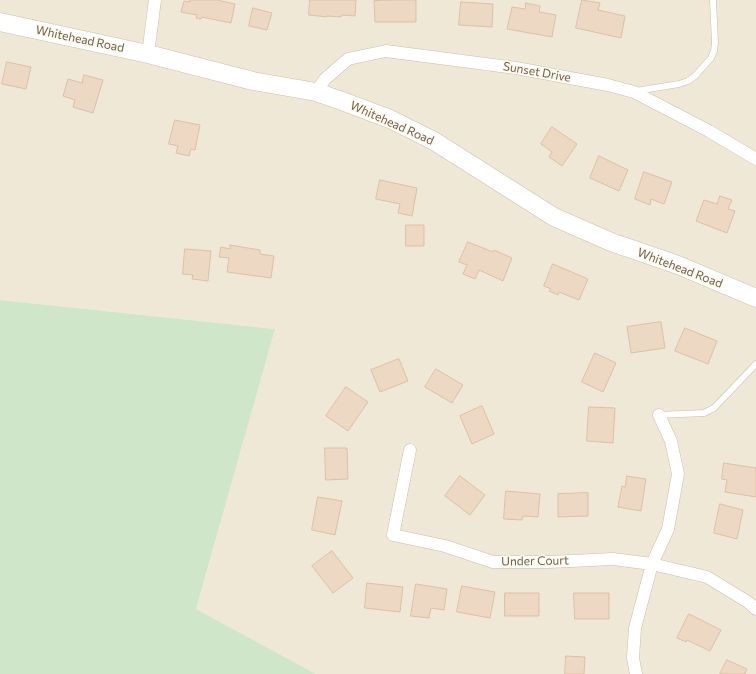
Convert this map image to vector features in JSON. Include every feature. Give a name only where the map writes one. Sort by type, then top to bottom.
[{"type":"street","points":[[148,54],[155,0]]},
{"type":"street","name":"Whitehead Road","points":[[0,22],[148,54],[253,81],[316,92],[342,100],[390,119],[434,141],[554,217],[611,242],[678,265],[756,298]]},
{"type":"street","name":"Sunset Drive","points":[[316,92],[325,79],[348,59],[386,51],[516,68],[608,85],[634,92],[709,131],[756,159]]},
{"type":"street","points":[[636,674],[633,658],[635,628],[652,564],[668,529],[678,474],[671,441],[659,415]]},
{"type":"street","name":"Under Court","points":[[410,450],[393,535],[448,547],[493,562],[549,562],[613,558],[652,564],[707,577],[748,602],[756,609]]},
{"type":"lane","points":[[634,92],[688,81],[695,76],[711,58],[715,43],[713,0]]},
{"type":"lane","points":[[659,415],[704,413],[714,408],[756,364]]},
{"type":"shaded area","points":[[0,0],[756,0],[756,674],[316,674],[196,609],[275,329],[0,300]]},
{"type":"green space","points":[[0,300],[275,329],[196,609],[316,674],[0,674]]},
{"type":"building","points":[[190,0],[217,0],[235,4],[231,23],[202,17],[201,19],[196,18],[197,15],[181,12],[184,1],[189,2]]},
{"type":"building","points":[[310,0],[356,0],[355,16],[342,15],[341,17],[327,17],[309,15]]},
{"type":"building","points":[[416,0],[416,22],[375,22],[374,1]]},
{"type":"building","points":[[582,0],[600,3],[598,10],[625,16],[621,38],[576,28]]},
{"type":"building","points":[[461,2],[493,4],[492,27],[459,25]]},
{"type":"building","points":[[526,3],[540,6],[539,12],[556,15],[552,37],[507,29],[512,7],[525,9]]},
{"type":"building","points":[[253,8],[272,13],[267,30],[249,26]]},
{"type":"building","points":[[7,62],[31,67],[26,89],[2,84]]},
{"type":"building","points":[[84,75],[103,80],[93,113],[73,107],[75,100],[63,96],[68,79],[82,83]]},
{"type":"building","points":[[175,120],[200,125],[195,150],[191,149],[189,156],[176,153],[178,146],[169,144]]},
{"type":"building","points":[[552,127],[577,144],[562,166],[549,157],[552,152],[541,144]]},
{"type":"building","points":[[599,156],[628,170],[619,191],[590,178]]},
{"type":"building","points":[[644,172],[672,182],[664,204],[651,199],[650,205],[635,199]]},
{"type":"building","points":[[380,180],[417,188],[412,216],[398,213],[400,204],[376,199]]},
{"type":"building","points":[[720,196],[732,200],[728,209],[735,211],[727,233],[696,221],[704,200],[717,204]]},
{"type":"building","points":[[406,225],[424,225],[424,246],[406,246]]},
{"type":"building","points":[[468,242],[493,252],[494,250],[512,258],[503,281],[479,270],[475,279],[463,274],[467,265],[459,262]]},
{"type":"building","points":[[230,245],[260,250],[260,254],[274,256],[271,278],[227,272],[229,258],[219,257],[221,247],[230,249]]},
{"type":"building","points":[[185,249],[211,251],[208,281],[192,279],[193,275],[183,274]]},
{"type":"building","points":[[553,264],[588,279],[579,300],[559,292],[558,295],[549,291],[551,289],[544,286]]},
{"type":"building","points":[[661,322],[665,348],[631,353],[627,327]]},
{"type":"building","points":[[685,328],[717,341],[708,364],[675,351]]},
{"type":"building","points":[[595,353],[616,363],[603,392],[582,382]]},
{"type":"building","points":[[399,359],[408,381],[380,392],[371,370]]},
{"type":"building","points":[[436,369],[463,385],[452,403],[425,387]]},
{"type":"building","points":[[346,387],[368,402],[348,431],[326,416]]},
{"type":"building","points":[[482,406],[494,434],[472,444],[460,416]]},
{"type":"building","points":[[589,407],[615,408],[613,443],[587,441]]},
{"type":"building","points":[[325,448],[347,448],[348,479],[326,480]]},
{"type":"building","points":[[724,463],[756,468],[756,497],[725,492],[727,480],[722,479]]},
{"type":"building","points":[[460,476],[485,495],[470,515],[445,496]]},
{"type":"building","points":[[627,476],[646,479],[641,511],[618,507],[622,486],[625,487]]},
{"type":"building","points":[[506,491],[540,494],[538,517],[523,516],[522,520],[504,519]]},
{"type":"building","points":[[588,493],[588,516],[558,517],[558,494]]},
{"type":"building","points":[[318,497],[342,501],[335,535],[312,530]]},
{"type":"building","points":[[720,504],[743,510],[737,539],[714,533]]},
{"type":"building","points":[[332,551],[353,578],[333,593],[312,566]]},
{"type":"building","points":[[367,583],[403,587],[400,612],[365,608]]},
{"type":"building","points":[[416,584],[447,589],[444,610],[431,608],[429,618],[411,616]]},
{"type":"building","points":[[462,586],[495,592],[490,618],[457,612]]},
{"type":"building","points":[[505,593],[539,593],[539,616],[505,616]]},
{"type":"building","points":[[574,593],[609,593],[609,619],[575,619]]},
{"type":"building","points":[[689,614],[721,630],[710,651],[687,640],[686,642],[677,638]]},
{"type":"building","points":[[566,656],[585,657],[584,674],[565,674]]},
{"type":"building","points":[[727,660],[747,669],[745,674],[720,674]]}]
